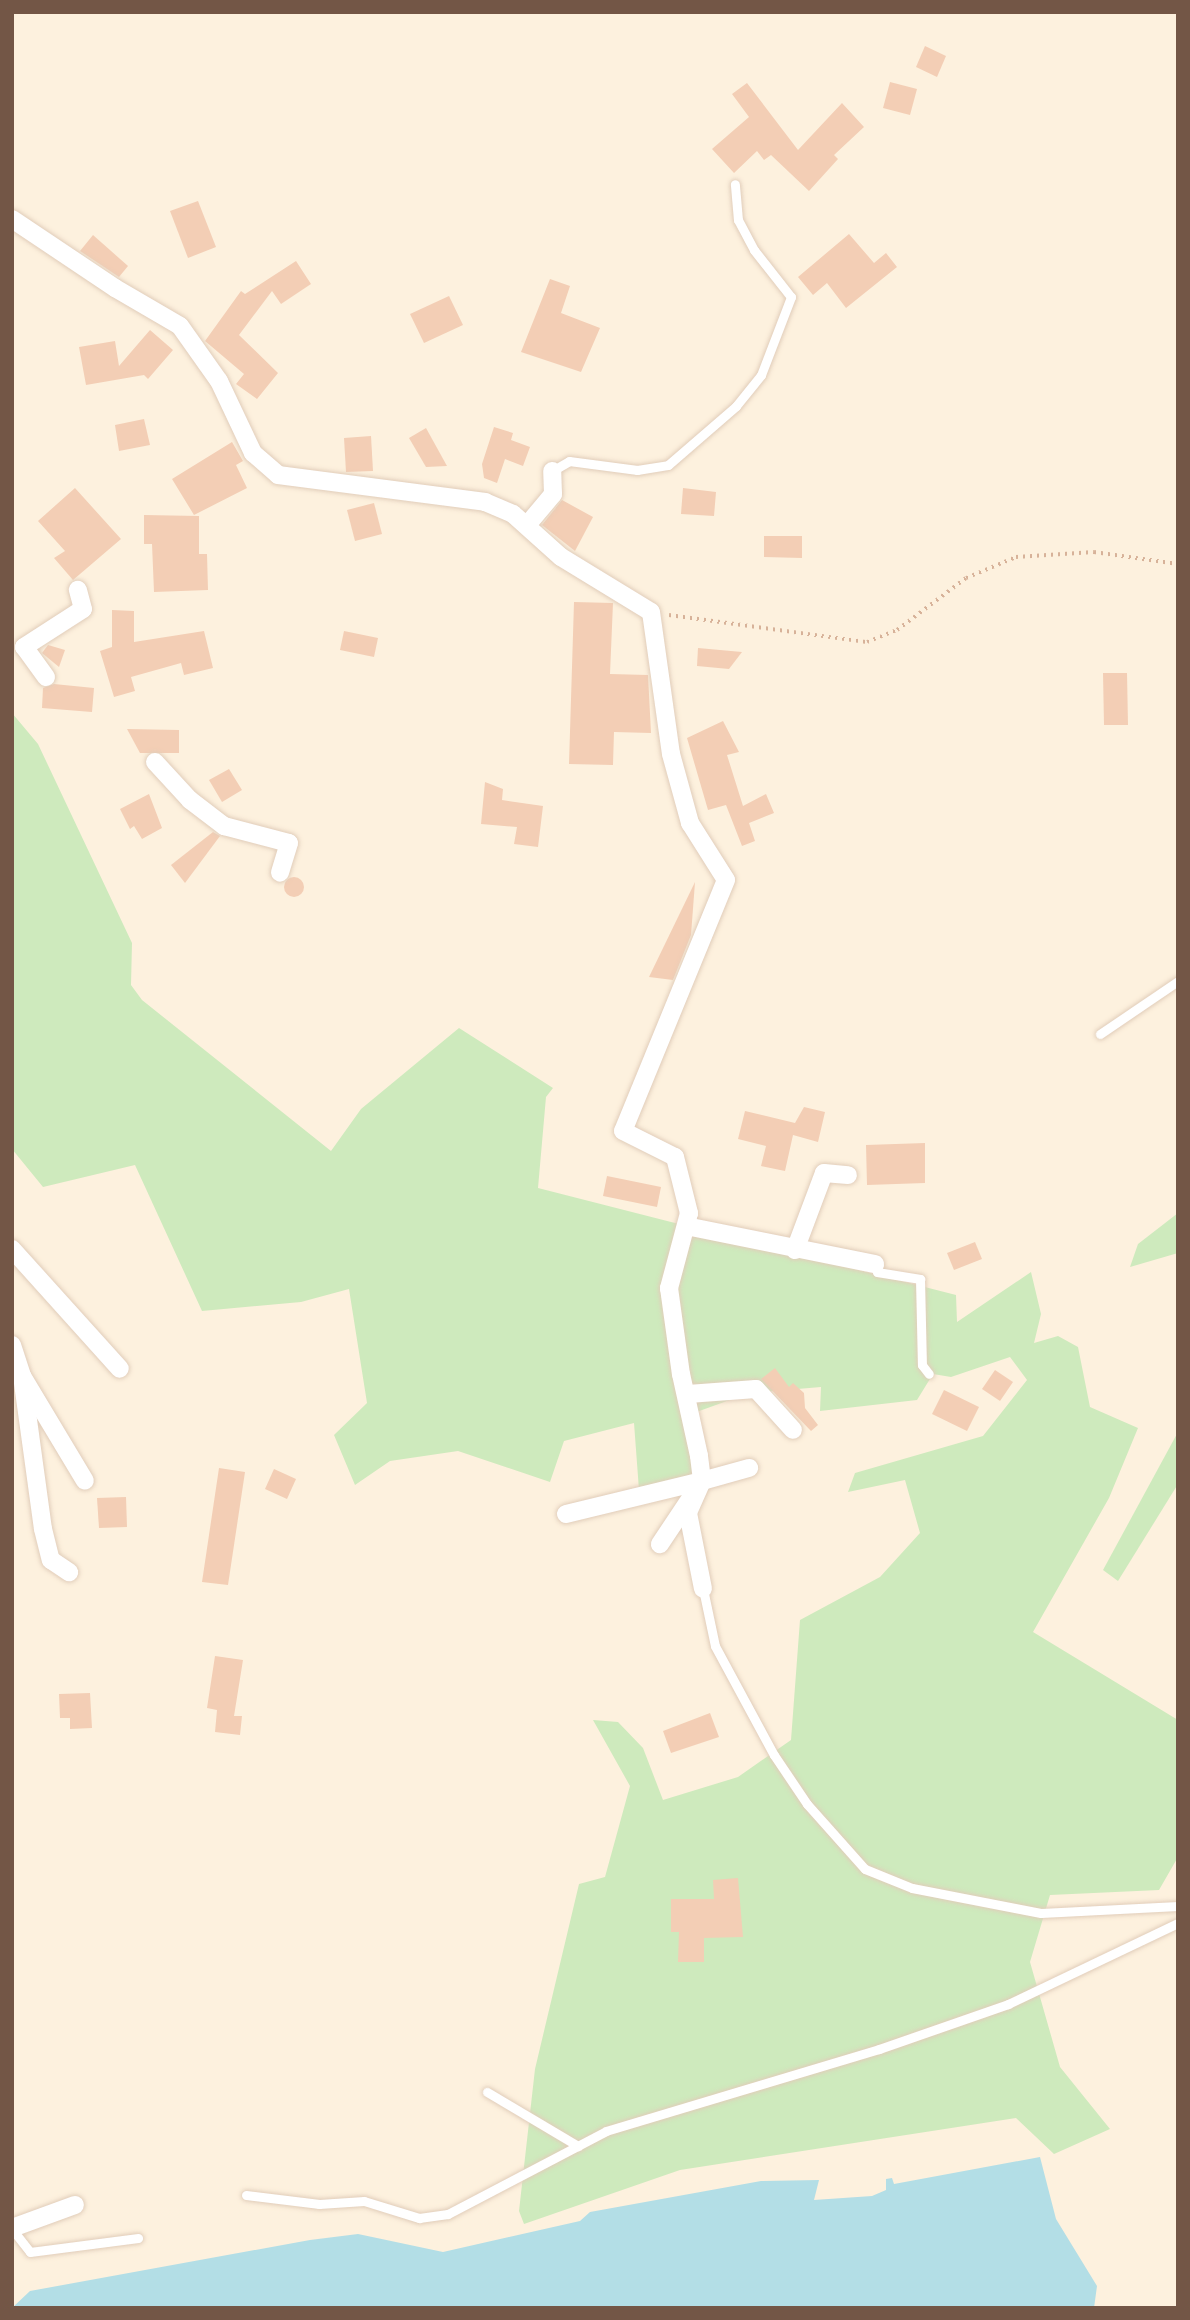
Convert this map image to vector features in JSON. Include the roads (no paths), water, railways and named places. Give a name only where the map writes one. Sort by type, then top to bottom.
[{"type":"street","points":[[12,219],[115,288],[180,326],[219,381],[253,453],[278,475],[389,488],[419,497],[458,496],[485,502],[528,524],[561,557],[651,612],[671,754],[690,824],[726,880],[623,1131],[675,1157],[690,1213],[669,1288],[702,1481],[688,1513],[703,1589]]},
{"type":"street","points":[[528,524],[553,494],[552,471]]},
{"type":"street","points":[[46,677],[18,648],[83,609],[78,590]]},
{"type":"street","points":[[155,762],[190,800],[225,826],[289,843],[280,873]]},
{"type":"street","points":[[795,1250],[824,1173],[848,1175]]},
{"type":"street","points":[[686,1226],[875,1264]]},
{"type":"street","points":[[12,1249],[120,1369]]},
{"type":"street","points":[[12,1345],[22,1376],[43,1528],[51,1560],[69,1572]]},
{"type":"street","points":[[22,1376],[85,1481]]},
{"type":"street","points":[[688,1394],[756,1390],[793,1430]]},
{"type":"street","points":[[566,1514],[749,1468]]},
{"type":"street","points":[[660,1544],[702,1481]]},
{"type":"street","points":[[12,2229],[75,2205]]},
{"type":"lane","points":[[552,471],[569,461],[637,470],[668,465],[727,414],[761,375],[791,297],[754,250],[738,220],[735,184]]},
{"type":"lane","points":[[1100,1034],[1178,981]]},
{"type":"lane","points":[[875,1264],[877,1272],[920,1279],[922,1365],[929,1374]]},
{"type":"lane","points":[[703,1589],[715,1646],[774,1755],[807,1804],[865,1869],[912,1888],[1041,1913],[1178,1906]]},
{"type":"lane","points":[[246,2195],[319,2204],[364,2201],[419,2218],[434,2218],[606,2131],[731,2090],[879,2049],[1008,2004],[1178,1923]]},
{"type":"lane","points":[[487,2092],[578,2146]]},
{"type":"lane","points":[[12,2229],[30,2252],[138,2238]]},
{"type":"water","points":[[1040,2157],[1056,2219],[1097,2286],[1094,2308],[12,2308],[30,2291],[310,2240],[358,2234],[443,2252],[580,2221],[590,2212],[761,2181],[819,2180],[814,2200],[872,2196],[886,2190],[886,2179],[892,2178],[894,2184]]}]
